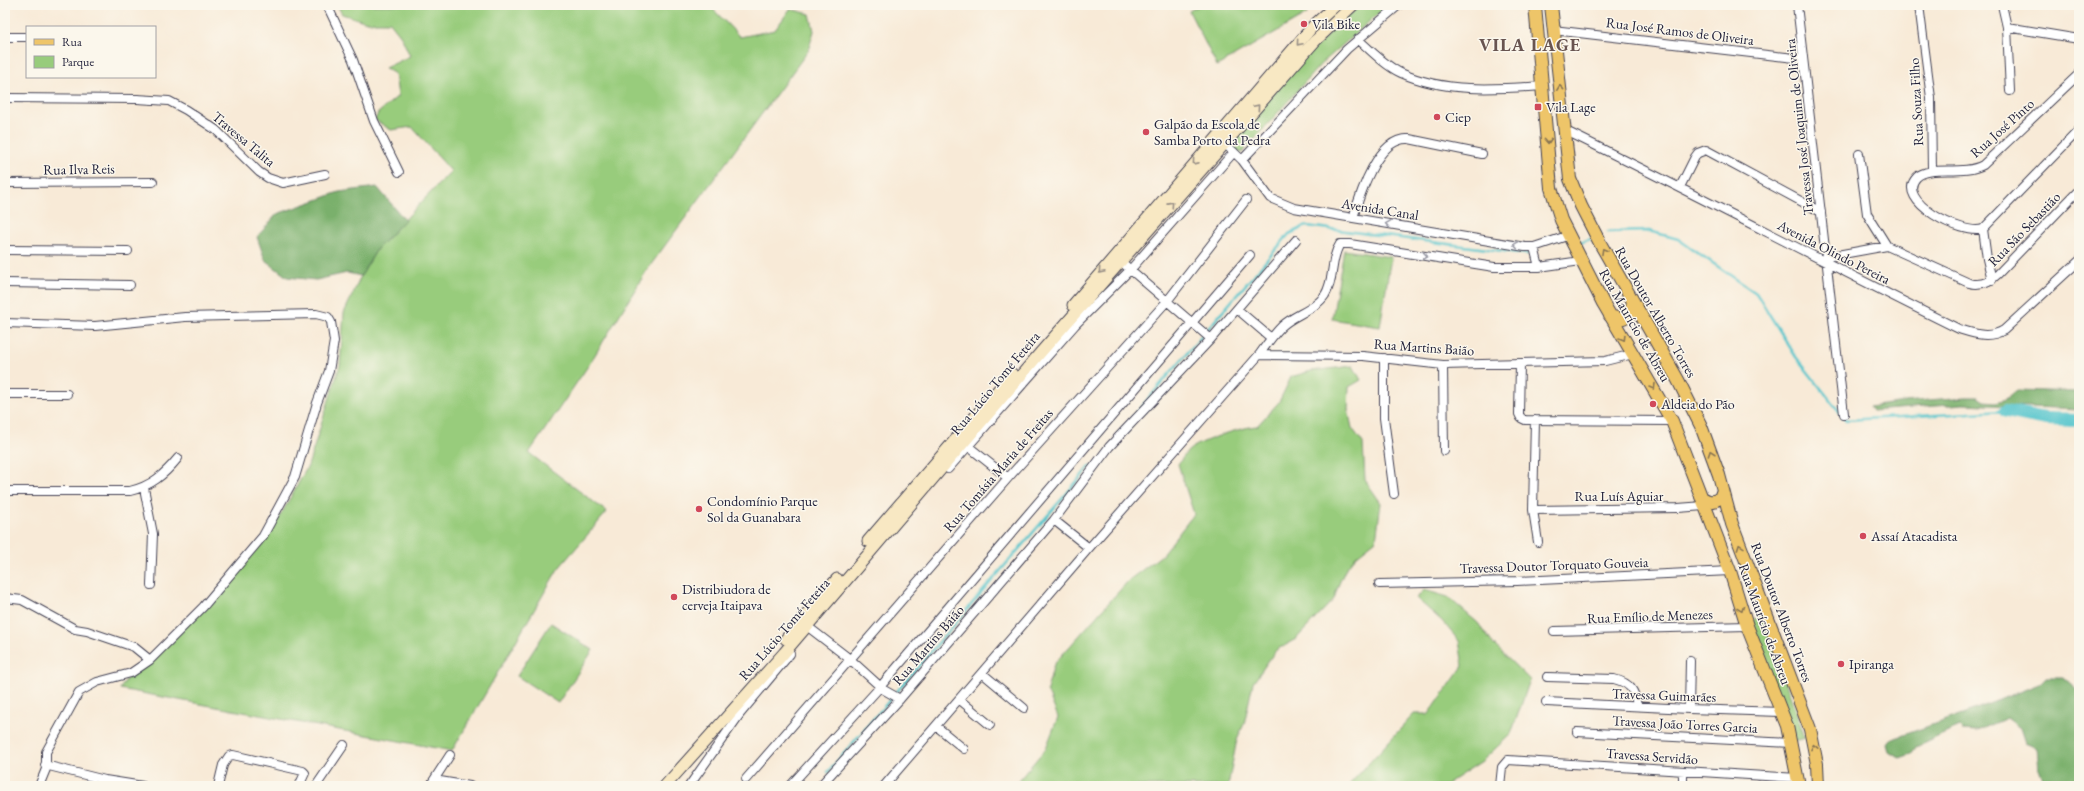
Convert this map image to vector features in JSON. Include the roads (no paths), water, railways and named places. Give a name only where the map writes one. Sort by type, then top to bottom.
[{"type":"main road","name":"Rua Lúcio Tomé Feteira","points":[[665,786],[1041,352],[1118,259],[1221,140],[1315,41],[1331,11],[1353,5]]},
{"type":"main road","name":"Rua Maurício de Abreu","points":[[1535,5],[1551,188],[1567,236],[1610,316],[1672,421],[1730,572],[1747,626],[1781,712],[1791,743],[1799,782]]},
{"type":"main road","name":"Rua Doutor Alberto Torres","points":[[1551,5],[1564,130],[1570,174],[1575,193],[1601,245],[1678,380],[1701,426],[1723,490],[1728,512],[1810,729],[1818,764],[1818,786]]},
{"type":"main road","points":[[1610,316],[1620,319],[1628,316],[1631,313],[1633,301]]},
{"type":"main road","points":[[1723,490],[1720,498],[1714,502],[1710,502],[1705,507],[1711,511],[1716,508],[1723,509],[1728,512]]},
{"type":"main road","name":"Rua Lúcio Tomé Feteira","points":[[657,786],[806,625]]},
{"type":"street","points":[[327,5],[353,60],[374,121],[399,172]]},
{"type":"street","points":[[1242,160],[1314,82],[1358,39],[1399,5]]},
{"type":"street","name":"Travessa José Joaquim de Oliveira","points":[[1797,5],[1844,414]]},
{"type":"street","name":"Rua Souza Filho","points":[[1919,5],[1924,31],[1931,98],[1932,172]]},
{"type":"street","points":[[2002,5],[2007,27],[2010,91]]},
{"type":"street","points":[[2007,27],[2079,39]]},
{"type":"street","name":"Rua José Ramos de Oliveira","points":[[1553,30],[1803,59]]},
{"type":"street","points":[[5,37],[26,37]]},
{"type":"street","points":[[1358,39],[1401,73],[1438,85],[1462,88],[1543,86]]},
{"type":"street","name":"Rua José Pinto","points":[[1983,229],[1974,230],[1952,225],[1924,208],[1916,200],[1911,188],[1912,184],[1918,176],[1932,172],[1967,171],[1988,161],[2079,74]]},
{"type":"street","name":"Travessa Talita","points":[[5,98],[137,99],[169,101],[186,110],[216,130],[259,172],[268,178],[283,183],[325,174]]},
{"type":"street","name":"Avenida Olindo Pereira","points":[[1564,130],[1827,260],[1959,329],[1985,335],[1998,333],[2012,324],[2079,261]]},
{"type":"street","points":[[1992,280],[1987,259],[1983,229],[2079,130]]},
{"type":"street","points":[[1353,218],[1360,196],[1370,173],[1388,147],[1395,141],[1401,139],[1409,140],[1482,154]]},
{"type":"street","name":"Avenida Canal","points":[[1221,140],[1242,160],[1270,198],[1294,208],[1534,247],[1567,236]]},
{"type":"street","points":[[1680,187],[1694,157],[1698,153],[1706,150],[1821,212]]},
{"type":"street","points":[[1008,478],[963,442],[1130,269],[1234,152]]},
{"type":"street","points":[[1827,260],[1887,246],[1867,214],[1859,154]]},
{"type":"street","name":"Rua Ilva Reis","points":[[5,183],[153,182]]},
{"type":"street","name":"Rua São Sebastião","points":[[1887,246],[1969,283],[1980,285],[1992,280],[2079,190]]},
{"type":"street","name":"Rua Tomásia Maria de Freitas","points":[[746,779],[1008,478],[1168,300],[1246,200]]},
{"type":"street","name":"Rua Martins Baião","points":[[820,786],[1054,520],[1109,447],[1208,336],[1237,309],[1296,240]]},
{"type":"street","points":[[884,786],[960,700],[1089,548],[1259,355],[1271,338],[1283,326],[1313,306],[1324,296],[1331,283],[1338,246],[1345,243],[1494,267],[1540,267],[1581,261]]},
{"type":"street","points":[[1534,247],[1540,267]]},
{"type":"street","points":[[5,250],[128,251]]},
{"type":"street","points":[[790,786],[882,688],[1196,324],[1250,255]]},
{"type":"street","points":[[1118,259],[1168,300],[1208,336]]},
{"type":"street","points":[[5,283],[130,285]]},
{"type":"street","points":[[1237,309],[1271,338]]},
{"type":"street","points":[[5,323],[96,326],[185,317],[286,314],[324,315],[331,322],[334,341],[329,371],[315,410],[300,465],[289,489],[263,536],[203,607],[150,660],[131,673],[97,682],[79,692],[46,752],[45,765],[39,786]]},
{"type":"street","name":"Rua Martins Baião","points":[[1259,355],[1303,356],[1332,354],[1443,365],[1605,361],[1633,354]]},
{"type":"street","points":[[1384,358],[1384,418],[1394,494]]},
{"type":"street","points":[[1520,364],[1519,414],[1521,418],[1525,420],[1672,421]]},
{"type":"street","points":[[1443,365],[1444,451]]},
{"type":"street","points":[[5,394],[67,394]]},
{"type":"street","points":[[1534,420],[1533,510],[1538,542]]},
{"type":"street","points":[[5,491],[111,492],[144,488],[157,480],[178,458]]},
{"type":"street","points":[[144,488],[153,534],[151,584]]},
{"type":"street","name":"Rua Luís Aguiar","points":[[1533,510],[1705,507]]},
{"type":"street","points":[[1054,520],[1089,548]]},
{"type":"street","name":"Travessa Doutor Torquato Gouveia","points":[[1379,584],[1730,572]]},
{"type":"street","points":[[5,598],[22,600],[63,624],[134,647],[150,660]]},
{"type":"street","points":[[690,786],[740,714],[806,625],[851,660],[882,688],[897,697]]},
{"type":"street","name":"Rua Emílio de Menezes","points":[[1554,631],[1747,626]]},
{"type":"street","points":[[1689,710],[1690,661]]},
{"type":"street","points":[[982,673],[1024,708]]},
{"type":"street","points":[[1547,677],[1614,679],[1624,682],[1633,690],[1636,706]]},
{"type":"street","points":[[960,700],[990,725]]},
{"type":"street","name":"Travessa Guimarães","points":[[1546,702],[1689,710],[1781,712]]},
{"type":"street","points":[[936,726],[964,749]]},
{"type":"street","name":"Travessa João Torres Garcia","points":[[1577,732],[1791,743]]},
{"type":"street","points":[[316,786],[344,746]]},
{"type":"street","points":[[218,786],[225,761],[229,756],[233,755],[303,771],[304,775],[299,786]]},
{"type":"street","points":[[450,756],[432,783],[470,786]]},
{"type":"street","name":"Travessa Servidão","points":[[1500,786],[1502,767],[1504,762],[1508,760],[1683,771],[1799,782]]},
{"type":"street","points":[[45,765],[105,780],[143,786]]},
{"type":"street","points":[[1682,786],[1683,771]]},
{"type":"waterway","points":[[1130,420],[1289,234],[1306,226],[1527,254]]},
{"type":"waterway","points":[[1608,232],[1649,231],[1678,239],[1756,293],[1796,357],[1846,420],[2006,411]]},
{"type":"waterway","points":[[1580,243],[1590,239]]},
{"type":"waterway","points":[[2006,411],[2045,419],[2079,420]]},
{"type":"waterway","points":[[828,772],[1090,466]]},
{"type":"place","name":"Vila Bike","points":[[1304,24]]},
{"type":"place","name":"Vila Lage","points":[[1538,107]]},
{"type":"place","name":"Ciep","points":[[1437,117]]},
{"type":"place","name":"Galpão da Escola de Samba Porto da Pedra","points":[[1146,132]]},
{"type":"place","name":"Aldeia do Pão","points":[[1653,404]]},
{"type":"place","name":"Condomínio Parque Sol da Guanabara","points":[[699,509]]},
{"type":"place","name":"Assaí Atacadista","points":[[1863,536]]},
{"type":"place","name":"Distribiudora de cerveja Itaipava","points":[[674,597]]},
{"type":"place","name":"Ipiranga","points":[[1841,664]]},
{"type":"district","name":"VILA LAGE","points":[[1530,45]]}]
